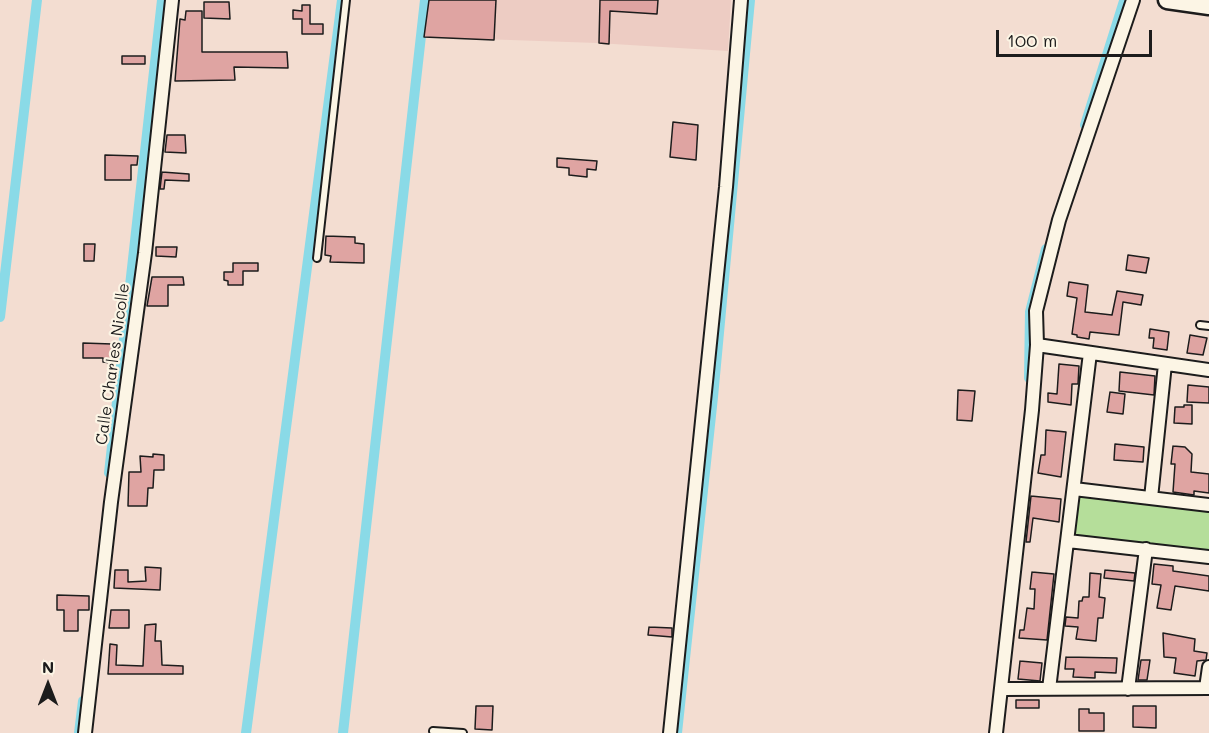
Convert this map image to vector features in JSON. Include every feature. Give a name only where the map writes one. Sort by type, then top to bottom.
[{"type":"street","name":"Calle Charles Nicolle","points":[[86,733],[111,502],[145,253],[172,0]]},
{"type":"street","points":[[670,733],[726,187],[741,0]]},
{"type":"street","points":[[996,733],[1037,345],[1036,311],[1059,220],[1133,0]]},
{"type":"street","points":[[1167,0],[1209,6]]},
{"type":"street","points":[[1037,345],[1209,370]]},
{"type":"street","points":[[1049,689],[1090,353]]},
{"type":"street","points":[[1151,498],[1165,364]]},
{"type":"street","points":[[1074,489],[1209,505]]},
{"type":"street","points":[[1068,540],[1209,557]]},
{"type":"street","points":[[1128,689],[1146,549]]},
{"type":"street","points":[[1002,689],[1208,688],[1209,667]]},
{"type":"lane","points":[[317,258],[346,0]]},
{"type":"lane","points":[[1200,325],[1209,326]]},
{"type":"lane","points":[[433,731],[463,733]]},
{"type":"shaded area","points":[[429,0],[731,0],[728,51],[597,43],[424,37]]},
{"type":"green space","points":[[1079,495],[1209,510],[1209,550],[1075,536]]},
{"type":"building","points":[[429,0],[496,0],[494,40],[424,37]]},
{"type":"building","points":[[600,0],[658,0],[657,14],[610,11],[609,44],[599,43]]},
{"type":"building","points":[[204,2],[229,2],[230,19],[204,18]]},
{"type":"building","points":[[302,5],[310,5],[310,24],[323,24],[323,34],[302,34],[302,19],[293,19],[293,10],[302,11]]},
{"type":"building","points":[[186,11],[202,11],[202,52],[287,52],[288,68],[234,67],[235,80],[175,81],[180,19],[185,20]]},
{"type":"building","points":[[122,56],[145,56],[145,64],[122,64]]},
{"type":"building","points":[[673,122],[698,125],[696,160],[670,157]]},
{"type":"building","points":[[167,135],[185,135],[186,153],[165,152]]},
{"type":"building","points":[[105,155],[138,156],[137,165],[131,165],[131,180],[105,180]]},
{"type":"building","points":[[557,158],[597,161],[596,170],[587,169],[587,177],[569,175],[569,168],[557,167]]},
{"type":"building","points":[[162,172],[189,174],[189,181],[165,180],[164,189],[160,189]]},
{"type":"building","points":[[326,236],[355,237],[355,243],[364,244],[364,263],[330,262],[331,256],[325,255]]},
{"type":"building","points":[[84,244],[95,244],[94,261],[84,261]]},
{"type":"building","points":[[156,247],[177,247],[176,257],[156,256]]},
{"type":"building","points":[[1128,255],[1149,258],[1146,273],[1126,270]]},
{"type":"building","points":[[233,263],[258,263],[258,271],[243,271],[243,285],[228,285],[228,281],[224,280],[224,272],[233,272]]},
{"type":"building","points":[[152,277],[183,277],[184,285],[168,285],[168,306],[147,306]]},
{"type":"building","points":[[1069,282],[1088,285],[1085,312],[1112,315],[1117,291],[1143,295],[1141,305],[1123,302],[1119,335],[1090,332],[1089,339],[1077,337],[1072,334],[1077,298],[1067,296]]},
{"type":"building","points":[[1150,329],[1169,332],[1167,350],[1153,348],[1154,338],[1149,338]]},
{"type":"building","points":[[1190,335],[1207,338],[1203,355],[1187,353]]},
{"type":"building","points":[[83,343],[112,344],[111,363],[103,362],[103,358],[83,358]]},
{"type":"building","points":[[1059,364],[1079,366],[1078,384],[1072,384],[1071,405],[1048,402],[1048,393],[1057,394]]},
{"type":"building","points":[[1120,372],[1155,376],[1154,395],[1119,391]]},
{"type":"building","points":[[1188,385],[1209,387],[1209,403],[1187,402]]},
{"type":"building","points":[[958,390],[975,391],[972,421],[957,420]]},
{"type":"building","points":[[1110,392],[1125,394],[1123,414],[1107,412]]},
{"type":"building","points":[[1184,405],[1192,405],[1192,424],[1174,423],[1175,407],[1184,407]]},
{"type":"building","points":[[1046,430],[1066,432],[1061,477],[1038,473],[1041,455],[1045,455]]},
{"type":"building","points":[[1115,444],[1144,447],[1143,462],[1114,460]]},
{"type":"building","points":[[1173,446],[1185,447],[1192,454],[1191,472],[1209,474],[1209,493],[1194,491],[1194,495],[1173,492],[1175,464],[1171,464]]},
{"type":"building","points":[[153,454],[164,455],[164,470],[154,470],[153,488],[148,488],[147,506],[128,506],[129,472],[141,472],[140,456],[153,457]]},
{"type":"building","points":[[1031,496],[1061,499],[1059,522],[1033,518],[1030,542],[1026,542]]},
{"type":"building","points":[[1154,564],[1173,566],[1173,571],[1209,576],[1209,591],[1175,586],[1171,610],[1157,608],[1161,585],[1152,584]]},
{"type":"building","points":[[145,567],[161,568],[160,590],[114,588],[115,570],[128,570],[128,582],[146,581]]},
{"type":"building","points":[[1105,570],[1135,573],[1134,581],[1104,578]]},
{"type":"building","points":[[1032,572],[1054,574],[1047,640],[1019,638],[1020,630],[1024,630],[1027,608],[1034,609],[1035,589],[1030,589]]},
{"type":"building","points":[[1090,573],[1101,574],[1099,597],[1105,598],[1103,618],[1098,618],[1096,641],[1076,639],[1078,627],[1065,626],[1066,617],[1078,618],[1079,601],[1082,601],[1083,597],[1089,597]]},
{"type":"building","points":[[57,595],[89,596],[89,610],[78,610],[78,631],[64,631],[64,610],[57,610]]},
{"type":"building","points":[[111,610],[129,610],[129,628],[109,628]]},
{"type":"building","points":[[156,624],[155,641],[161,641],[162,665],[183,666],[183,674],[108,674],[110,644],[117,645],[116,665],[143,666],[145,625]]},
{"type":"building","points":[[649,627],[672,628],[672,637],[648,635]]},
{"type":"building","points":[[1163,633],[1195,639],[1194,651],[1207,653],[1206,660],[1197,661],[1195,676],[1174,673],[1176,658],[1164,657]]},
{"type":"building","points":[[1066,657],[1117,658],[1116,673],[1095,672],[1095,678],[1073,677],[1074,669],[1065,669]]},
{"type":"building","points":[[1141,660],[1150,660],[1147,680],[1138,680]]},
{"type":"building","points":[[1020,661],[1042,663],[1040,681],[1018,679]]},
{"type":"building","points":[[1016,700],[1039,700],[1039,708],[1016,708]]},
{"type":"building","points":[[476,706],[493,706],[492,730],[475,729]]},
{"type":"building","points":[[1133,706],[1156,706],[1156,728],[1133,727]]},
{"type":"building","points":[[1079,709],[1089,709],[1089,713],[1104,713],[1104,731],[1079,731]]},
{"type":"waterway","points":[[0,317],[37,0]]},
{"type":"waterway","points":[[109,473],[162,0]]},
{"type":"waterway","points":[[246,733],[342,0]]},
{"type":"waterway","points":[[343,733],[425,0]]},
{"type":"waterway","points":[[677,733],[713,397],[750,0]]},
{"type":"waterway","points":[[1085,125],[1124,1]]},
{"type":"waterway","points":[[1029,378],[1030,312],[1046,249]]},
{"type":"waterway","points":[[79,733],[83,701]]}]
